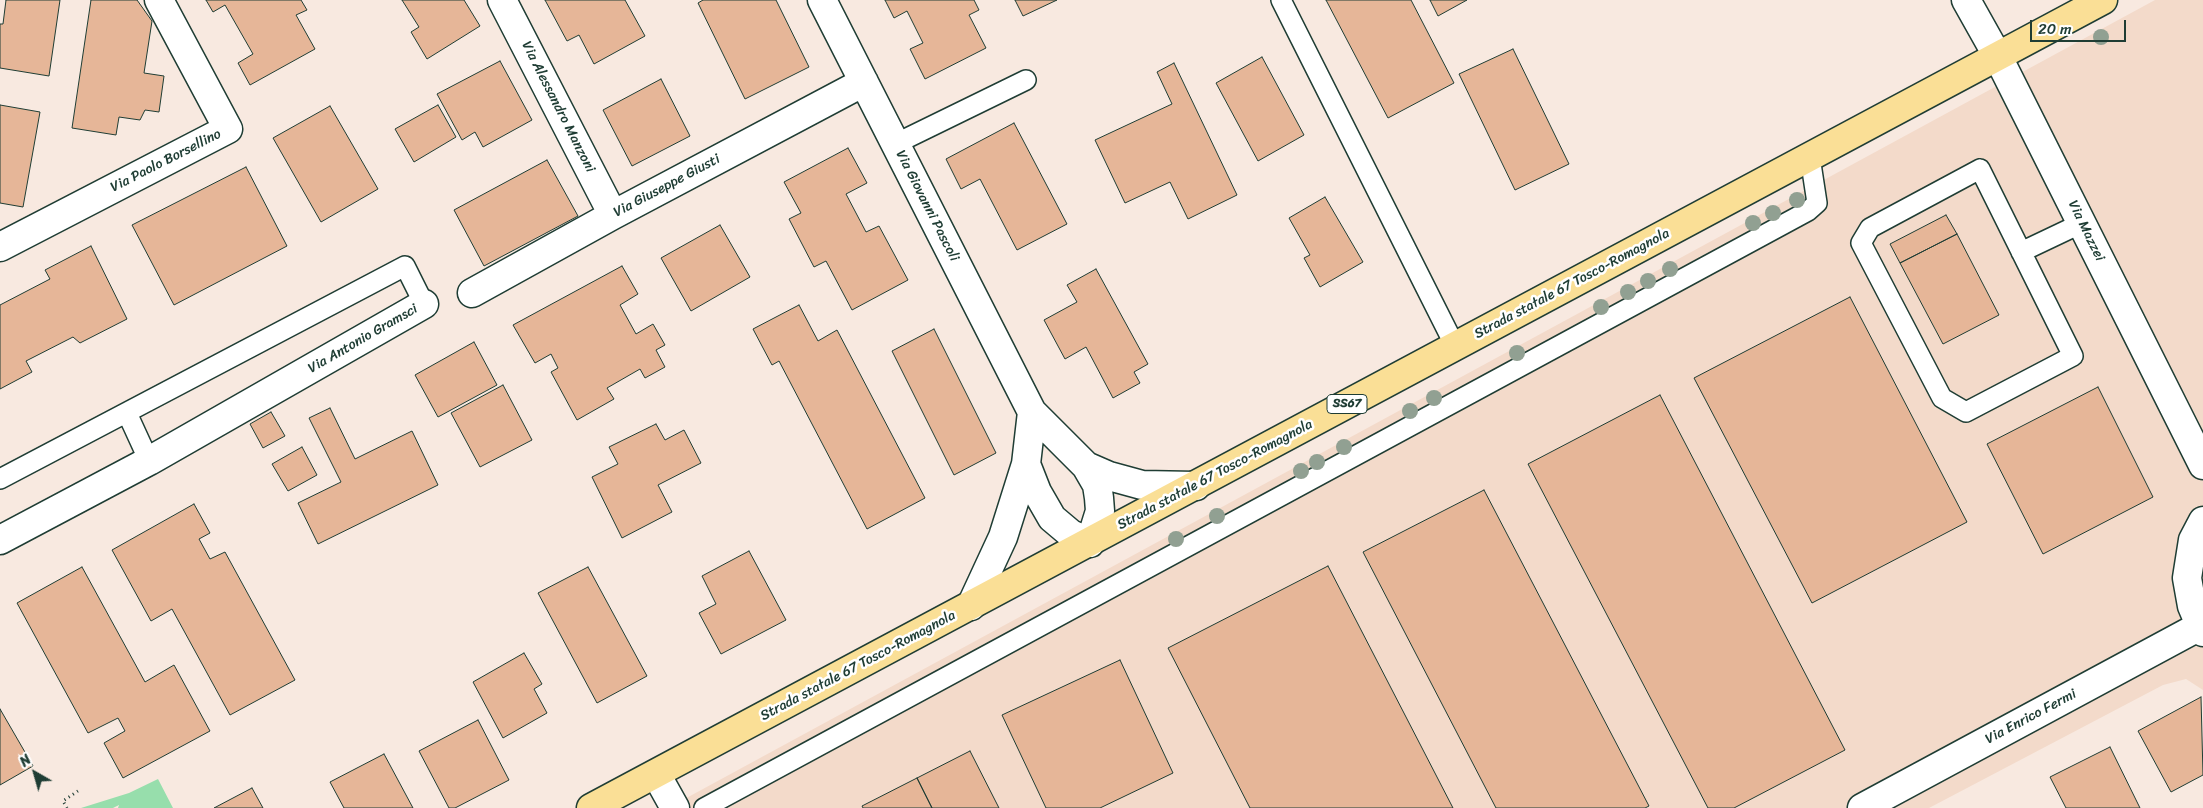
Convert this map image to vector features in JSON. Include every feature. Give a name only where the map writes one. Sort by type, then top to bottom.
[{"type":"main road","name":"Strada statale 67 Tosco-Romagnola","points":[[591,808],[2103,0]]},
{"type":"street","name":"Via Paolo Borsellino","points":[[0,247],[228,129],[159,0]]},
{"type":"street","name":"Via Alessandro Manzoni","points":[[502,0],[614,215]]},
{"type":"street","name":"Via Giovanni Pascoli","points":[[822,0],[1032,412],[1086,466],[1097,485],[1100,498],[1098,518],[1090,542]]},
{"type":"street","name":"Via Mazzei","points":[[1966,0],[1998,57],[2203,464]]},
{"type":"street","name":"Via Giuseppe Giusti","points":[[472,293],[864,82]]},
{"type":"street","name":"Via Antonio Gramsci","points":[[0,540],[149,461],[424,304]]},
{"type":"street","points":[[971,606],[1003,537],[1026,464],[1032,412]]},
{"type":"street","points":[[1026,464],[1037,492],[1052,518],[1071,534],[1090,542]]},
{"type":"street","name":"Via Giovanni Pascoli","points":[[1086,466],[1109,476],[1133,483],[1196,486]]},
{"type":"street","points":[[2201,629],[2190,597],[2188,568],[2193,540],[2203,521]]},
{"type":"street","name":"Via Enrico Fermi","points":[[1862,808],[2201,629]]},
{"type":"street","points":[[656,774],[675,808]]},
{"type":"lane","points":[[1281,0],[1455,346]]},
{"type":"lane","points":[[895,144],[1026,80]]},
{"type":"lane","points":[[704,808],[1808,211],[1816,203],[1810,157]]},
{"type":"lane","points":[[1980,170],[2021,252],[2073,356],[1966,412],[1942,398],[1861,243],[1870,228],[1980,170]]},
{"type":"lane","points":[[2021,252],[2082,224]]},
{"type":"lane","name":"Via Antonio Gramsci","points":[[0,478],[405,266],[424,304]]},
{"type":"lane","points":[[127,413],[149,461]]},
{"type":"path","points":[[67,808],[63,801],[81,789]]},
{"type":"shaded area","points":[[2155,0],[2203,0],[2203,690],[2186,679],[2163,685],[1929,808],[668,808]]},
{"type":"green space","points":[[158,779],[173,808],[118,808],[119,805],[113,808],[81,808],[129,793]]},
{"type":"building","points":[[6,0],[60,0],[49,76],[0,68],[0,24],[3,24]]},
{"type":"building","points":[[91,0],[137,0],[152,21],[144,73],[164,76],[159,112],[145,110],[140,120],[119,117],[116,135],[72,128]]},
{"type":"building","points":[[206,0],[301,0],[307,10],[296,15],[315,49],[250,85],[238,63],[253,54],[225,5],[213,12]]},
{"type":"building","points":[[402,0],[464,0],[480,26],[427,59],[411,32],[419,27]]},
{"type":"building","points":[[545,0],[625,0],[645,36],[594,64],[579,35],[567,41]]},
{"type":"building","points":[[703,0],[776,0],[809,67],[745,99],[698,3]]},
{"type":"building","points":[[885,0],[974,0],[979,10],[969,15],[986,48],[925,79],[910,49],[923,43],[907,11],[894,18]]},
{"type":"building","points":[[1015,0],[1057,0],[1023,16]]},
{"type":"building","points":[[1326,0],[1411,0],[1454,83],[1388,118]]},
{"type":"building","points":[[1430,0],[1467,0],[1438,16]]},
{"type":"building","points":[[1513,49],[1569,164],[1515,190],[1459,74]]},
{"type":"building","points":[[1262,57],[1304,135],[1258,161],[1216,83]]},
{"type":"building","points":[[500,61],[532,120],[483,147],[475,132],[462,140],[437,94]]},
{"type":"building","points":[[1174,63],[1237,195],[1188,219],[1170,182],[1125,203],[1095,140],[1172,104],[1157,72]]},
{"type":"building","points":[[661,79],[690,136],[632,166],[603,110]]},
{"type":"building","points":[[0,105],[40,112],[23,207],[0,203]]},
{"type":"building","points":[[438,105],[456,137],[414,162],[395,129]]},
{"type":"building","points":[[330,106],[378,189],[321,222],[273,138]]},
{"type":"building","points":[[1014,123],[1067,224],[1017,250],[980,179],[961,189],[946,159]]},
{"type":"building","points":[[848,148],[867,183],[846,194],[866,232],[879,226],[908,280],[852,310],[826,261],[814,267],[789,219],[801,213],[784,182]]},
{"type":"building","points":[[547,160],[578,216],[484,266],[454,210]]},
{"type":"building","points":[[246,167],[287,246],[174,305],[132,225]]},
{"type":"building","points":[[1325,197],[1363,262],[1320,287],[1304,258],[1310,255],[1289,218]]},
{"type":"building","points":[[1946,215],[1957,234],[1900,263],[1890,244]]},
{"type":"building","points":[[720,225],[750,277],[691,311],[661,258]]},
{"type":"building","points":[[1957,234],[1999,315],[1943,344],[1900,263]]},
{"type":"building","points":[[91,246],[127,319],[80,343],[73,337],[26,361],[32,372],[0,389],[0,305],[50,279],[45,270]]},
{"type":"building","points":[[622,266],[638,294],[620,305],[636,334],[653,324],[665,345],[656,350],[665,367],[645,378],[640,369],[607,388],[614,399],[577,420],[551,372],[558,368],[551,354],[535,363],[513,325]]},
{"type":"building","points":[[1096,269],[1148,364],[1134,372],[1140,383],[1113,398],[1086,347],[1065,359],[1044,320],[1077,302],[1067,285]]},
{"type":"building","points":[[1850,297],[1967,522],[1812,603],[1694,378]]},
{"type":"building","points":[[799,305],[818,341],[837,330],[925,498],[867,529],[779,361],[772,365],[753,329]]},
{"type":"building","points":[[934,329],[996,453],[954,475],[892,351]]},
{"type":"building","points":[[474,342],[497,385],[438,417],[415,375]]},
{"type":"building","points":[[503,385],[532,440],[480,467],[451,413]]},
{"type":"building","points":[[2098,387],[2153,497],[2043,554],[1987,444]]},
{"type":"building","points":[[1660,395],[1845,750],[1734,808],[1708,808],[1528,464]]},
{"type":"building","points":[[330,408],[355,459],[412,431],[438,485],[318,544],[298,503],[341,482],[309,418]]},
{"type":"building","points":[[271,412],[285,436],[263,448],[250,424]]},
{"type":"building","points":[[656,424],[665,440],[684,430],[701,463],[658,485],[672,512],[622,538],[592,477],[618,464],[609,447]]},
{"type":"building","points":[[302,447],[317,475],[288,491],[272,464]]},
{"type":"building","points":[[1484,490],[1649,806],[1645,808],[1496,808],[1363,552]]},
{"type":"building","points":[[194,504],[210,533],[199,539],[210,559],[225,552],[295,680],[230,715],[172,609],[151,621],[112,550]]},
{"type":"building","points":[[749,551],[786,620],[721,654],[699,613],[716,604],[702,576]]},
{"type":"building","points":[[1328,566],[1453,808],[1250,808],[1168,648]]},
{"type":"building","points":[[82,567],[145,682],[174,665],[210,731],[123,778],[104,743],[125,731],[118,718],[88,733],[17,603]]},
{"type":"building","points":[[588,567],[647,676],[597,703],[538,593]]},
{"type":"building","points":[[524,653],[542,684],[534,689],[547,713],[503,738],[473,682]]},
{"type":"building","points":[[1120,660],[1173,773],[1100,808],[1046,808],[1002,715]]},
{"type":"building","points":[[2201,697],[2203,775],[2171,792],[2138,731]]},
{"type":"building","points":[[0,709],[33,766],[0,785]]},
{"type":"building","points":[[478,720],[509,780],[455,808],[449,808],[419,751]]},
{"type":"building","points":[[2110,747],[2140,808],[2066,808],[2050,777]]},
{"type":"building","points":[[970,751],[999,808],[932,808],[917,778]]},
{"type":"building","points":[[384,754],[413,808],[344,808],[330,782]]},
{"type":"building","points":[[917,778],[932,808],[863,808],[862,806]]},
{"type":"building","points":[[252,788],[263,808],[214,808]]}]
